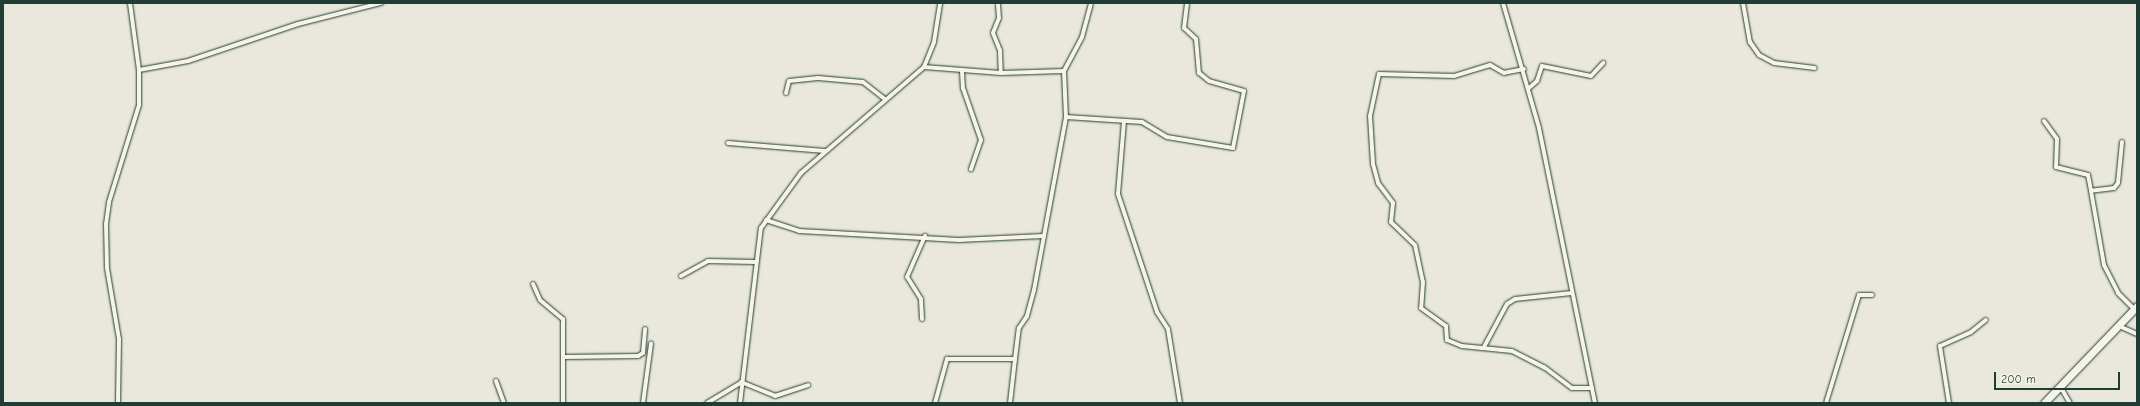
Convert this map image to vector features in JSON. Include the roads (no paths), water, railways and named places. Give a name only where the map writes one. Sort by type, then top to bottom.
[{"type":"highway","points":[[2044,403],[2119,326],[2135,307]]},
{"type":"street","points":[[118,403],[120,351],[107,261],[106,224],[109,202],[138,111],[139,70],[130,3]]},
{"type":"street","points":[[139,70],[188,61],[298,24],[381,3]]},
{"type":"street","points":[[740,403],[740,383],[755,262],[766,220],[785,192],[825,151],[924,67],[934,42],[940,3]]},
{"type":"street","points":[[1010,403],[1020,328],[1030,309],[1066,116],[1064,71],[1082,37],[1091,3]]},
{"type":"street","points":[[1066,116],[1142,122],[1167,137],[1226,149],[1235,146],[1244,91],[1209,81],[1199,73],[1196,39],[1184,28],[1187,3]]},
{"type":"street","points":[[1503,3],[1529,88],[1595,403]]},
{"type":"street","points":[[1743,3],[1750,42],[1760,55],[1774,63],[1815,68]]},
{"type":"street","points":[[998,4],[999,18],[993,33],[1000,50],[1002,73]]},
{"type":"street","points":[[1529,88],[1537,81],[1542,66],[1591,76],[1602,63]]},
{"type":"street","points":[[1524,69],[1504,73],[1490,65],[1454,76],[1379,74],[1370,116],[1373,164],[1378,183],[1393,203],[1391,222],[1415,245],[1423,282],[1421,308],[1446,326],[1447,340],[1452,343],[1512,351],[1535,361],[1572,388],[1592,388]]},
{"type":"street","points":[[924,67],[1002,73],[1064,71]]},
{"type":"street","points":[[962,71],[963,88],[982,140],[971,169]]},
{"type":"street","points":[[786,92],[789,81],[818,78],[863,82],[885,99]]},
{"type":"street","points":[[1124,121],[1118,194],[1157,312],[1168,329],[1180,403]]},
{"type":"street","points":[[2044,121],[2057,139],[2056,167],[2088,175],[2104,266],[2118,293],[2135,307]]},
{"type":"street","points":[[2091,191],[2114,188],[2118,183],[2122,142]]},
{"type":"street","points":[[728,143],[825,151]]},
{"type":"street","points":[[766,220],[799,231],[925,236],[980,240],[1043,236]]},
{"type":"street","points":[[922,319],[921,299],[907,277],[925,236]]},
{"type":"street","points":[[681,276],[708,261],[755,262]]},
{"type":"street","points":[[534,284],[540,300],[563,319],[563,403]]},
{"type":"street","points":[[1484,347],[1507,304],[1515,299],[1572,293]]},
{"type":"street","points":[[1826,403],[1860,295],[1872,295]]},
{"type":"street","points":[[1949,403],[1940,346],[1971,332],[1986,320]]},
{"type":"street","points":[[2119,326],[2137,334]]},
{"type":"street","points":[[564,357],[638,356],[643,353],[645,329]]},
{"type":"street","points":[[643,403],[651,344]]},
{"type":"street","points":[[935,403],[947,359],[1015,359]]},
{"type":"street","points":[[496,381],[504,403]]},
{"type":"street","points":[[740,383],[776,396],[808,385]]},
{"type":"street","points":[[707,403],[740,383]]},
{"type":"street","points":[[2060,386],[2070,403]]}]
